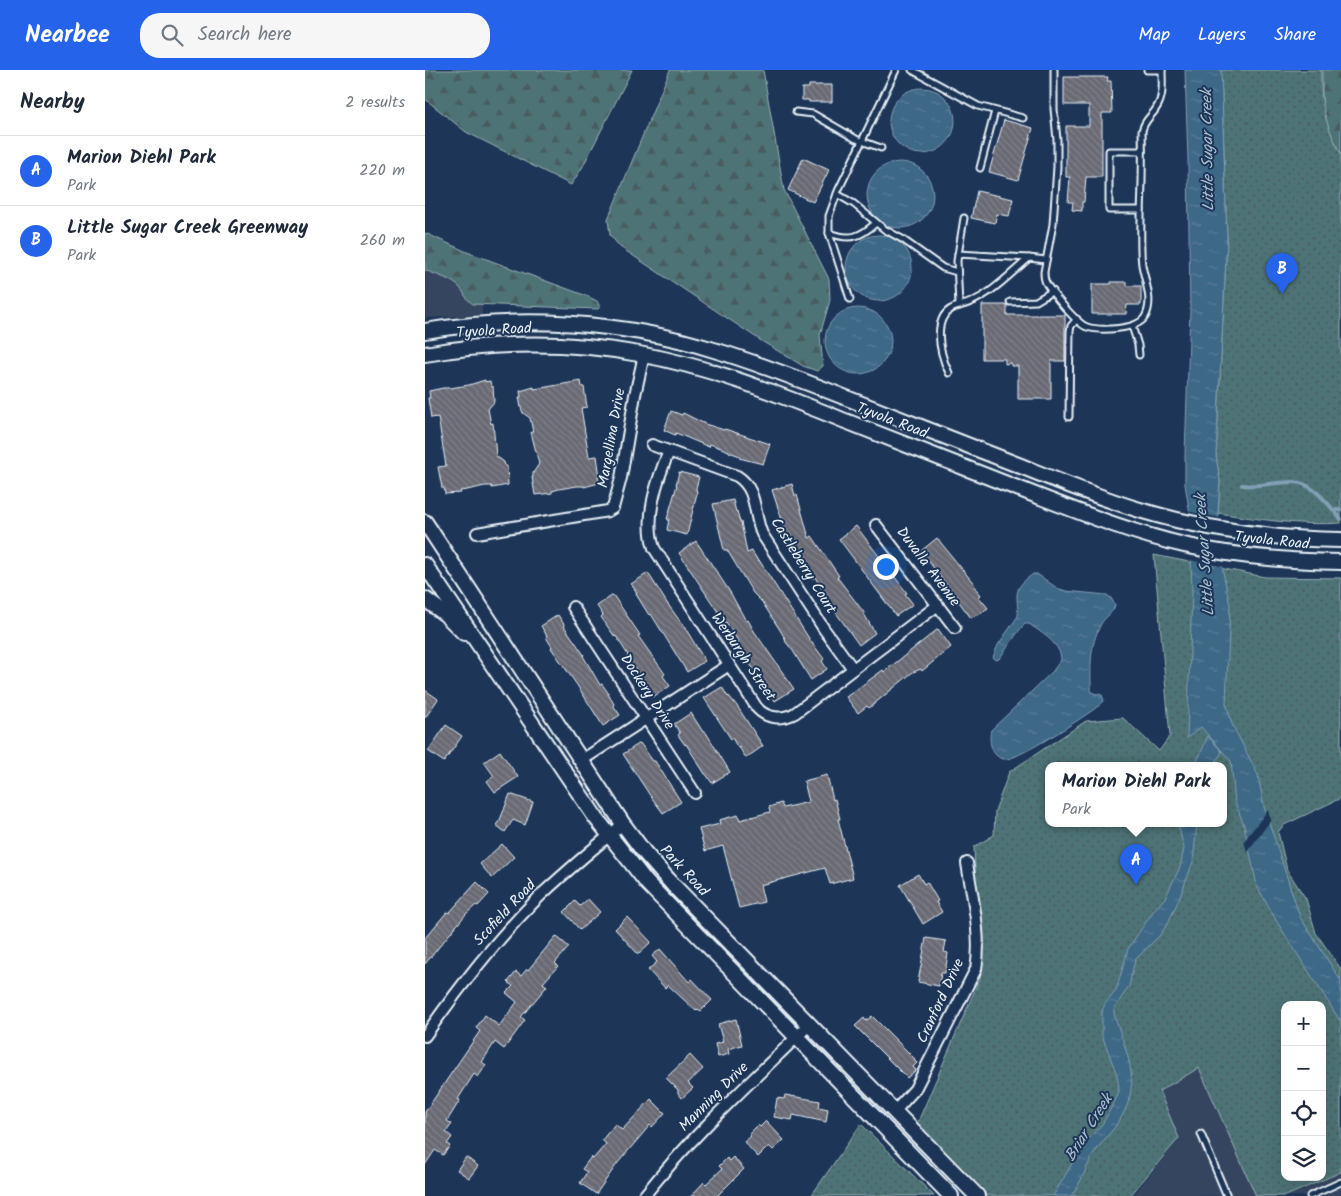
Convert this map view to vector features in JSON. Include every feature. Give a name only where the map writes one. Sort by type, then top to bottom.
[{"type":"main road","name":"Tyvola Road","points":[[425,331],[458,326],[501,323],[553,323],[621,330],[691,344],[779,372],[1061,483],[1157,515],[1212,528],[1250,534],[1305,540],[1341,540]]},
{"type":"main road","name":"Tyvola Road","points":[[425,354],[476,347],[534,344],[589,347],[644,355],[697,367],[748,383],[1065,507],[1157,538],[1200,548],[1252,556],[1303,562],[1341,562]]},
{"type":"main road","name":"Park Road","points":[[425,522],[623,824],[644,852],[977,1196]]},
{"type":"main road","points":[[425,565],[608,836],[662,901],[951,1196]]},
{"type":"main road","points":[[425,599],[456,625],[493,666]]},
{"type":"street","name":"Margellina Drive","points":[[477,533],[608,511],[613,508],[622,473],[644,355]]},
{"type":"street","name":"Castleberry Court","points":[[652,445],[737,476],[745,482],[753,495],[758,525],[762,534],[824,629],[853,669]]},
{"type":"street","name":"Werburgh Street","points":[[669,451],[661,472],[650,515],[649,529],[652,542],[662,563],[758,709],[768,716],[781,718],[795,713],[938,605]]},
{"type":"street","name":"Duvalla Avenue","points":[[876,524],[955,628]]},
{"type":"street","name":"Dockery Drive","points":[[573,607],[695,793]]},
{"type":"street","points":[[582,760],[729,665]]},
{"type":"street","name":"Scofield Road","points":[[425,1036],[473,970],[512,926],[541,895],[623,824]]},
{"type":"street","name":"Cranford Drive","points":[[895,1111],[915,1089],[976,969],[975,922],[967,863]]},
{"type":"street","name":"Manning Drive","points":[[644,1196],[700,1132],[809,1024]]},
{"type":"lane","points":[[850,299],[829,233],[829,216],[837,194],[896,70]]},
{"type":"lane","points":[[912,70],[978,106],[1023,118]]},
{"type":"lane","points":[[1054,70],[1057,167],[1053,224],[1044,279],[1053,292],[1083,325],[1120,328],[1132,326],[1145,318],[1149,301],[1141,254],[1142,151],[1144,126],[1147,118],[1158,106],[1161,96],[1162,70],[1147,70]]},
{"type":"lane","points":[[980,168],[995,111]]},
{"type":"lane","points":[[796,112],[813,114],[862,141],[881,148]]},
{"type":"lane","points":[[1141,210],[1109,210],[1109,151],[1142,151]]},
{"type":"lane","points":[[837,194],[854,204],[876,223],[943,268],[957,272]]},
{"type":"lane","points":[[959,306],[958,254],[964,218]]},
{"type":"lane","points":[[829,233],[842,238],[852,237],[862,234],[876,223]]},
{"type":"lane","points":[[958,254],[1046,260]]},
{"type":"lane","points":[[949,373],[941,350],[940,331],[945,315],[951,308],[974,301],[983,296],[1029,258]]},
{"type":"lane","points":[[1010,302],[1037,301],[1053,292]]},
{"type":"lane","points":[[1069,417],[1070,330],[1077,319]]},
{"type":"lane","points":[[1132,326],[1139,355]]},
{"type":"lane","points":[[1201,1134],[1227,1196]]},
{"type":"lane","points":[[1310,1196],[1341,1182]]},
{"type":"shaded area","points":[[425,252],[482,287],[482,315],[425,318]]},
{"type":"shaded area","points":[[1199,1068],[1256,1196],[1133,1196],[1179,1138],[1159,1091]]},
{"type":"shaded area","points":[[1341,1172],[1341,1196],[1286,1196],[1321,1181],[1326,1181],[1326,1179]]},
{"type":"green space","points":[[425,70],[632,70],[582,168],[571,185],[466,132],[425,99]]},
{"type":"green space","points":[[670,70],[763,70],[784,190],[829,279],[830,300],[820,335],[823,366],[817,371],[803,366],[763,342],[620,247],[610,235],[608,219]]},
{"type":"green space","points":[[1221,70],[1321,70],[1321,94],[1327,123],[1341,154],[1341,523],[1295,523],[1218,513],[1220,481],[1216,456],[1227,238]]},
{"type":"green space","points":[[1322,70],[1341,70],[1341,161],[1322,123]]},
{"type":"green space","points":[[425,233],[467,252],[587,296],[597,301],[600,307],[598,309],[473,304],[454,283],[425,270]]},
{"type":"green space","points":[[1154,555],[1265,577],[1341,578],[1341,798],[1284,825],[1278,832],[1287,870],[1306,899],[1316,933],[1341,969],[1341,1172],[1326,1179],[1326,1001],[1281,1001],[1281,1181],[1320,1181],[1286,1196],[1256,1196],[1199,1068],[1159,1091],[1179,1138],[1130,1196],[984,1196],[917,1124],[980,978],[974,847],[994,835],[995,811],[1009,772],[1086,721],[1123,718],[1159,751],[1170,736]]},
{"type":"green space","points":[[861,1124],[934,1196],[811,1196]]},
{"type":"water","name":"Little Sugar Creek","points":[[1185,70],[1221,70],[1227,238],[1216,456],[1220,481],[1218,513],[1223,572],[1230,606],[1226,703],[1232,724],[1258,775],[1264,807],[1300,917],[1341,981],[1341,1022],[1277,922],[1257,886],[1244,825],[1235,802],[1231,761],[1201,727],[1187,738],[1192,593],[1190,515],[1185,484],[1190,310]]},
{"type":"water","points":[[922,88],[935,90],[945,98],[953,108],[955,121],[953,134],[945,144],[935,152],[922,154],[909,152],[899,144],[891,134],[889,121],[891,108],[899,98],[909,90]]},
{"type":"water","points":[[900,162],[913,164],[928,177],[931,182],[933,195],[931,208],[918,223],[913,226],[900,228],[887,226],[872,213],[869,208],[867,195],[869,182],[882,167],[887,164]]},
{"type":"water","points":[[879,235],[892,237],[902,245],[910,255],[912,268],[910,281],[902,291],[892,299],[879,301],[866,299],[856,291],[848,281],[846,268],[848,255],[856,245],[866,237]]},
{"type":"water","points":[[858,308],[871,310],[881,318],[889,328],[891,341],[889,354],[881,364],[871,372],[858,374],[845,372],[835,364],[827,354],[825,341],[827,328],[835,318],[845,310]]},
{"type":"water","points":[[1033,574],[1037,574],[1057,588],[1066,591],[1107,595],[1115,605],[1097,632],[1091,656],[1091,690],[1093,693],[1102,695],[1104,701],[1041,743],[1014,757],[1002,759],[992,749],[990,740],[991,730],[1052,672],[1061,660],[1058,649],[1054,644],[1029,624],[1025,624],[1021,628],[999,659],[996,660],[993,657],[998,645],[1018,616],[1017,593],[1021,584]]},
{"type":"water","points":[[1208,736],[1222,752],[1216,762],[1197,762]]},
{"type":"water","points":[[1179,827],[1197,827],[1193,862],[1179,899],[1160,935],[1135,960],[1129,986],[1114,1009],[1130,1066],[1131,1091],[1127,1104],[1121,1118],[1095,1152],[1071,1196],[1053,1196],[1083,1145],[1103,1123],[1118,1095],[1117,1075],[1102,1035],[1102,1011],[1105,1004],[1116,991],[1128,949],[1154,910],[1165,898],[1180,867],[1184,849]]},
{"type":"pier","points":[[1187,511],[1221,518],[1225,567],[1189,560]]},
{"type":"pier","points":[[1268,810],[1271,820],[1247,852],[1244,841]]},
{"type":"building","points":[[1064,77],[1108,77],[1107,81],[1111,81],[1112,113],[1102,113],[1102,177],[1086,177],[1082,211],[1072,210],[1073,202],[1068,202],[1070,177],[1066,177],[1066,126],[1089,126],[1089,105],[1064,105]]},
{"type":"building","points":[[809,85],[832,85],[832,102],[809,102],[809,100],[802,100],[802,88],[809,88]]},
{"type":"building","points":[[1004,120],[1033,128],[1018,180],[989,172]]},
{"type":"building","points":[[803,158],[829,170],[813,202],[788,190]]},
{"type":"building","points":[[977,191],[1013,199],[1009,216],[997,214],[995,223],[971,218]]},
{"type":"building","points":[[1111,282],[1127,282],[1127,286],[1141,286],[1141,305],[1127,305],[1126,314],[1092,314],[1092,284],[1111,284]]},
{"type":"building","points":[[982,305],[1007,305],[1007,315],[1065,315],[1065,361],[1051,361],[1051,399],[1018,399],[1018,366],[1011,366],[1011,363],[1005,364],[1005,359],[982,359]]},
{"type":"building","points":[[485,380],[485,382],[490,381],[491,387],[493,386],[494,402],[488,409],[491,424],[493,423],[496,456],[507,466],[508,485],[492,488],[492,486],[485,486],[460,491],[461,493],[445,494],[438,467],[446,466],[438,417],[431,418],[428,398],[430,398],[429,391],[469,385]]},
{"type":"building","points":[[581,381],[582,387],[584,387],[587,407],[581,408],[589,457],[597,456],[599,483],[535,495],[532,477],[539,464],[531,432],[533,432],[530,418],[523,413],[521,408],[520,391],[534,387],[534,389]]},
{"type":"building","points":[[671,411],[682,415],[683,413],[705,424],[770,444],[763,464],[739,458],[740,456],[729,451],[710,444],[709,447],[664,430]]},
{"type":"building","points":[[679,472],[699,477],[687,535],[667,530],[669,519],[667,519]]},
{"type":"building","points":[[792,484],[809,538],[812,536],[839,576],[837,577],[865,614],[875,633],[859,645],[832,607],[815,577],[813,579],[788,535],[785,536],[783,523],[772,490]]},
{"type":"building","points":[[733,500],[741,522],[747,553],[752,551],[759,560],[824,659],[822,661],[827,669],[811,680],[762,602],[753,593],[727,550],[724,550],[713,504]]},
{"type":"building","points":[[856,526],[907,593],[905,594],[913,604],[896,616],[839,539]]},
{"type":"building","points":[[937,538],[975,585],[981,595],[979,597],[988,608],[977,616],[971,618],[921,551]]},
{"type":"building","points":[[696,541],[730,592],[746,621],[748,620],[794,689],[775,701],[742,652],[738,641],[726,622],[724,624],[679,553]]},
{"type":"building","points":[[648,573],[705,661],[687,672],[631,584]]},
{"type":"building","points":[[613,595],[640,635],[638,636],[665,674],[663,676],[670,686],[653,697],[616,636],[601,617],[603,615],[597,606]]},
{"type":"building","points":[[558,615],[584,655],[600,685],[602,684],[609,694],[613,705],[620,715],[603,726],[551,648],[541,626]]},
{"type":"building","points":[[938,629],[951,647],[922,671],[921,669],[913,672],[869,708],[867,706],[858,713],[846,697],[883,670],[884,672]]},
{"type":"building","points":[[722,687],[763,746],[746,758],[704,698]]},
{"type":"building","points":[[425,690],[438,699],[425,718]]},
{"type":"building","points":[[691,713],[703,732],[705,731],[730,772],[712,783],[678,735],[680,733],[674,724]]},
{"type":"building","points":[[446,725],[462,736],[444,762],[428,751]]},
{"type":"building","points":[[640,743],[653,761],[655,761],[681,802],[663,813],[623,754]]},
{"type":"building","points":[[500,751],[518,777],[495,792],[487,781],[494,776],[484,762]]},
{"type":"building","points":[[827,775],[833,800],[835,799],[840,819],[838,819],[853,878],[830,884],[825,868],[760,885],[764,902],[739,908],[723,846],[705,851],[699,829],[720,824],[719,820],[738,815],[740,820],[770,812],[769,807],[781,803],[783,808],[809,802],[804,781]]},
{"type":"building","points":[[510,794],[533,802],[525,825],[513,820],[505,832],[496,825],[500,820]]},
{"type":"building","points":[[502,844],[514,857],[492,878],[480,864]]},
{"type":"building","points":[[918,874],[924,884],[927,882],[942,912],[923,924],[900,885]]},
{"type":"building","points":[[477,882],[489,894],[478,906],[476,905],[466,914],[425,964],[425,938],[447,912],[449,913]]},
{"type":"building","points":[[588,899],[600,912],[580,930],[564,912],[575,901],[580,906]]},
{"type":"building","points":[[627,917],[651,942],[638,954],[615,929]]},
{"type":"building","points":[[556,936],[569,947],[555,963],[558,966],[543,983],[547,986],[521,1017],[525,1020],[504,1049],[495,1042],[482,1062],[486,1065],[478,1077],[474,1074],[447,1121],[452,1124],[446,1132],[452,1137],[447,1144],[450,1146],[443,1155],[435,1150],[425,1165],[425,1112],[480,1031],[476,1028],[485,1015],[499,1026],[517,1002],[506,993],[513,986],[508,982],[516,972],[521,976],[528,970]]},
{"type":"building","points":[[926,938],[946,941],[944,952],[948,953],[945,973],[941,973],[939,986],[918,982]]},
{"type":"building","points":[[660,949],[689,982],[692,979],[712,1000],[701,1011],[698,1009],[696,1011],[668,985],[665,988],[648,970],[657,962],[652,956]]},
{"type":"building","points":[[872,1016],[915,1059],[917,1063],[913,1067],[916,1070],[907,1078],[855,1026],[864,1018],[866,1021]]},
{"type":"building","points":[[736,1019],[742,1045],[728,1049],[729,1054],[718,1057],[715,1044],[723,1042],[718,1024]]},
{"type":"building","points":[[690,1055],[703,1069],[688,1083],[693,1088],[682,1098],[678,1090],[666,1078]]},
{"type":"building","points":[[785,1095],[820,1101],[819,1107],[828,1109],[826,1122],[793,1115],[792,1120],[774,1117],[777,1098],[784,1099]]},
{"type":"building","points":[[651,1099],[665,1113],[652,1127],[650,1125],[617,1164],[596,1194],[580,1183],[587,1172],[582,1169],[591,1157],[593,1159],[606,1144],[602,1140],[615,1124],[622,1130]]},
{"type":"building","points":[[766,1121],[784,1140],[773,1150],[769,1146],[758,1157],[744,1142],[751,1136],[749,1134],[758,1125],[760,1127]]},
{"type":"building","points":[[466,1157],[478,1166],[469,1178],[457,1170]]},
{"type":"building","points":[[733,1157],[744,1169],[717,1196],[691,1196],[704,1182],[706,1184],[722,1169],[719,1166],[727,1158],[729,1161]]},
{"type":"waterway","points":[[1242,485],[1300,483],[1320,495],[1341,519]]},
{"type":"waterway","points":[[1333,510],[1341,510]]},
{"type":"place","name":"Little Sugar Creek Greenway","points":[[1282,294]]},
{"type":"place","name":"Marion Diehl Park","points":[[1136,885]]},
{"type":"water label","name":"Briar Creek","points":[[1089,1128]]}]
